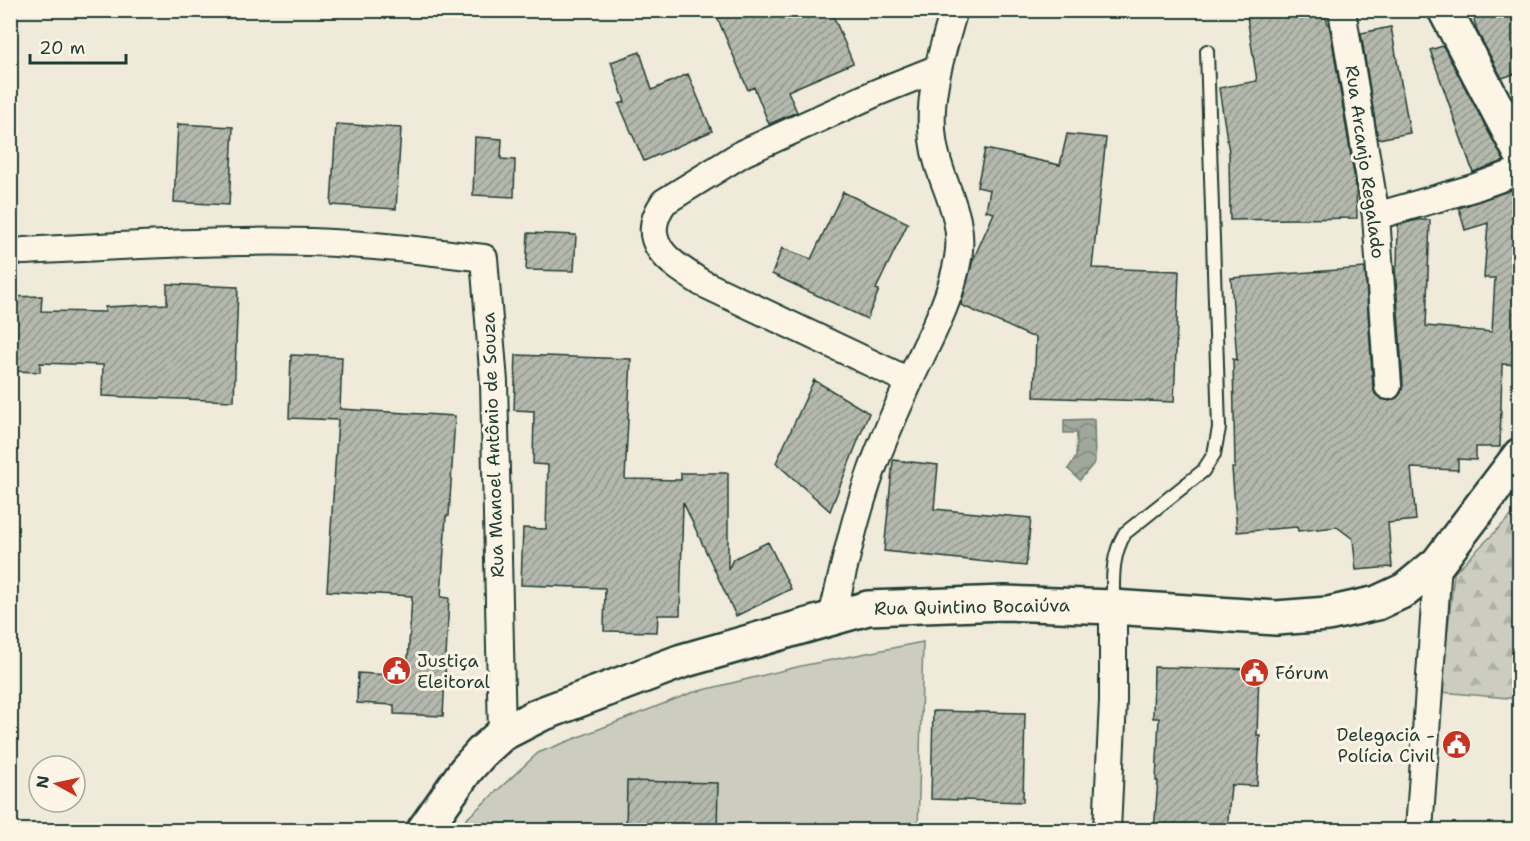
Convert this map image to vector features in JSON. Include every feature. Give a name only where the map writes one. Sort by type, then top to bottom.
[{"type":"main road","points":[[1445,10],[1520,152]]},
{"type":"main road","name":"Rua Quintino Bocaiúva","points":[[424,831],[466,770],[482,752],[502,734],[539,715],[682,661],[868,608],[1005,603],[1113,607],[1276,618],[1328,614],[1377,603],[1405,590],[1438,563],[1520,455]]},
{"type":"street","points":[[832,617],[863,495],[909,381],[934,330],[956,268],[961,242],[958,218],[941,173],[933,140],[932,108],[936,69],[954,10]]},
{"type":"street","name":"Rua Arcanjo Regalado","points":[[1342,10],[1376,216],[1388,386]]},
{"type":"street","points":[[909,381],[702,283],[673,264],[661,252],[654,238],[654,225],[657,212],[664,202],[743,153],[878,92],[936,69]]},
{"type":"street","points":[[1376,216],[1473,188],[1520,171]]},
{"type":"street","name":"Rua Manoel Antônio de Souza","points":[[24,251],[182,243],[312,242],[387,247],[484,258],[494,382],[502,734]]},
{"type":"street","points":[[1419,831],[1438,563]]},
{"type":"street","points":[[1107,831],[1113,701],[1113,607]]},
{"type":"lane","points":[[1113,607],[1113,565],[1117,547],[1125,533],[1203,471],[1214,454],[1219,428],[1207,51]]},
{"type":"green space","points":[[1519,508],[1519,699],[1441,692],[1454,573]]},
{"type":"green space","points":[[923,642],[918,830],[456,830],[538,753],[691,693],[801,666]]},
{"type":"water","points":[[1094,419],[1095,462],[1080,480],[1068,469],[1076,457],[1077,433],[1064,433],[1064,420]]},
{"type":"building","points":[[714,10],[831,10],[853,63],[788,91],[797,112],[769,124],[754,87],[748,90]]},
{"type":"building","points":[[1246,10],[1323,10],[1330,29],[1356,187],[1357,218],[1230,220],[1229,152],[1219,88],[1257,81]]},
{"type":"building","points":[[1471,10],[1520,10],[1520,72],[1502,78],[1478,33]]},
{"type":"building","points":[[1391,27],[1410,133],[1378,139],[1361,33]]},
{"type":"building","points":[[1443,46],[1504,161],[1473,172],[1430,50]]},
{"type":"building","points":[[640,52],[652,90],[688,74],[712,131],[644,161],[619,104],[625,102],[611,62]]},
{"type":"building","points":[[178,124],[233,127],[229,205],[174,202]]},
{"type":"building","points":[[336,124],[401,128],[396,209],[331,205]]},
{"type":"building","points":[[1067,134],[1106,138],[1092,268],[1179,271],[1174,402],[1034,397],[1036,337],[961,305],[973,260],[994,213],[986,211],[990,190],[977,187],[985,149],[1060,165]]},
{"type":"building","points":[[475,137],[502,139],[501,159],[515,160],[514,197],[473,195]]},
{"type":"building","points":[[1520,187],[1520,365],[1502,364],[1500,447],[1476,447],[1476,460],[1458,459],[1458,470],[1411,468],[1416,520],[1388,523],[1392,567],[1356,570],[1353,539],[1337,527],[1298,531],[1297,527],[1237,532],[1232,468],[1235,468],[1233,359],[1237,360],[1231,278],[1365,268],[1373,387],[1375,394],[1381,399],[1390,401],[1397,398],[1403,385],[1395,266],[1397,266],[1398,225],[1417,220],[1430,220],[1426,326],[1492,332],[1495,278],[1484,278],[1488,223],[1465,230],[1459,208]]},
{"type":"building","points":[[843,192],[908,223],[876,289],[879,290],[867,319],[772,274],[782,248],[811,259]]},
{"type":"building","points":[[528,233],[576,235],[574,271],[526,270]]},
{"type":"building","points":[[167,284],[238,287],[234,401],[102,396],[103,365],[40,363],[40,372],[10,371],[10,297],[42,296],[41,311],[105,312],[105,307],[167,304]]},
{"type":"building","points":[[291,355],[342,357],[340,409],[455,416],[441,597],[449,598],[443,716],[394,714],[394,705],[357,703],[358,673],[407,676],[412,596],[327,591],[338,420],[289,418]]},
{"type":"building","points":[[516,355],[631,359],[625,479],[681,480],[681,473],[728,473],[728,570],[733,559],[768,542],[791,589],[736,616],[683,502],[680,615],[658,615],[657,632],[604,631],[605,588],[521,585],[523,528],[546,529],[548,465],[533,464],[534,411],[514,410]]},
{"type":"building","points":[[814,380],[869,413],[830,511],[776,463]]},
{"type":"building","points":[[893,460],[938,465],[934,509],[1031,518],[1026,566],[884,551]]},
{"type":"building","points":[[1154,667],[1259,669],[1257,736],[1260,736],[1257,786],[1231,785],[1227,831],[1154,831],[1159,718],[1153,718]]},
{"type":"building","points":[[933,711],[1025,713],[1023,802],[931,799]]},
{"type":"building","points":[[627,781],[718,783],[717,831],[626,831]]},
{"type":"place","name":"Justiça Eleitoral","points":[[396,671]]},
{"type":"place","name":"Fórum","points":[[1254,673]]},
{"type":"place","name":"Delegacia - Polícia Civil","points":[[1456,745]]}]
